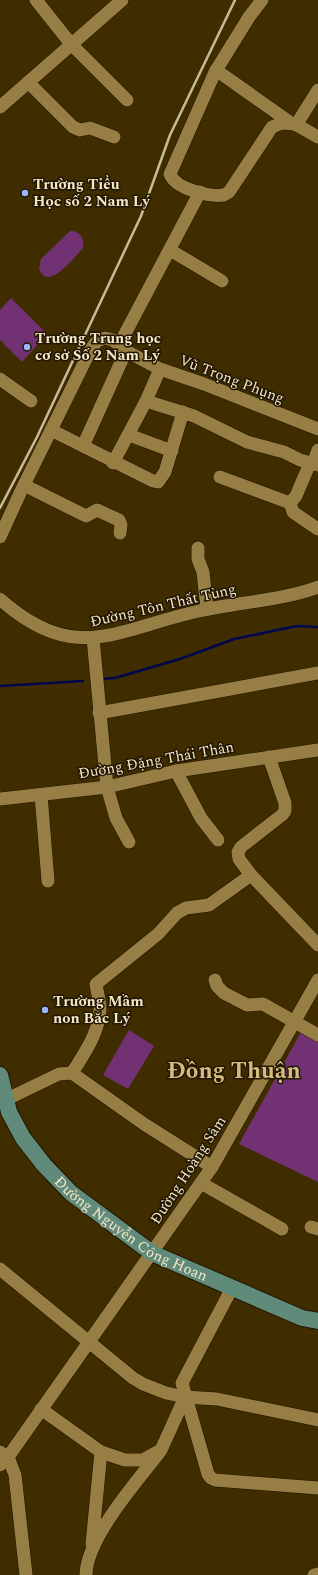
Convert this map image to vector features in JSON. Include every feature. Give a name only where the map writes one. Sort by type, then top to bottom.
[{"type":"main road","name":"Đường Nguyễn Công Hoan","points":[[0,1075],[9,1112],[23,1138],[44,1165],[71,1193],[152,1253],[302,1318],[318,1321]]},
{"type":"street","points":[[36,0],[71,44],[127,100]]},
{"type":"street","points":[[2,100],[28,82],[122,0]]},
{"type":"street","points":[[262,0],[249,17],[216,70],[170,174],[176,183],[200,192],[219,196],[229,192],[272,127],[282,123],[293,123],[302,118],[318,90]]},
{"type":"street","points":[[216,70],[293,123],[318,137]]},
{"type":"street","points":[[28,82],[73,127],[80,130],[90,128],[114,137]]},
{"type":"street","points":[[83,446],[122,348],[200,192]]},
{"type":"street","points":[[170,250],[222,281]]},
{"type":"street","name":"Vũ Trọng Phụng","points":[[0,537],[79,373],[97,341],[105,338],[113,340],[122,348],[160,369],[204,384],[318,429]]},
{"type":"street","points":[[114,463],[146,401],[160,369]]},
{"type":"street","points":[[0,379],[31,401]]},
{"type":"street","points":[[146,401],[165,408],[183,412],[247,442],[284,452],[314,464]]},
{"type":"street","points":[[51,430],[114,463],[158,482],[165,472],[183,412]]},
{"type":"street","points":[[128,435],[172,451]]},
{"type":"street","points":[[290,503],[296,496],[314,464],[318,450]]},
{"type":"street","points":[[220,477],[290,503]]},
{"type":"street","points":[[24,485],[86,516],[97,510],[119,520],[121,525],[120,533]]},
{"type":"street","points":[[290,503],[293,512],[318,529]]},
{"type":"street","points":[[198,548],[198,559],[203,572],[208,609]]},
{"type":"street","name":"Đường Tôn Thất Tùng","points":[[0,599],[41,628],[66,636],[93,638],[112,635],[208,609],[300,593],[318,587]]},
{"type":"street","points":[[93,638],[107,787],[116,818],[129,842]]},
{"type":"street","points":[[99,713],[318,673]]},
{"type":"street","name":"Đường Đặng Thái Thân","points":[[0,799],[107,787],[176,771],[269,756],[318,750]]},
{"type":"street","points":[[269,756],[285,803],[285,811],[282,816],[241,847],[238,852],[239,859],[250,875],[318,945]]},
{"type":"street","points":[[176,771],[201,818],[218,840]]},
{"type":"street","points":[[41,795],[48,881]]},
{"type":"street","points":[[72,1073],[89,1045],[96,1026],[100,1009],[96,984],[158,934],[177,913],[186,908],[209,905],[250,875]]},
{"type":"street","points":[[216,980],[220,991],[247,1005],[263,1004],[318,1035]]},
{"type":"street","name":"Đường Hoàng Sâm","points":[[3,1458],[41,1409],[90,1341],[212,1167],[318,980]]},
{"type":"street","points":[[5,1100],[59,1074],[72,1073],[144,1124],[212,1167]]},
{"type":"street","points":[[201,1183],[282,1229]]},
{"type":"street","points":[[0,1269],[90,1341],[133,1378],[143,1384],[185,1397],[217,1399],[318,1420]]},
{"type":"street","points":[[232,1288],[183,1379],[182,1386],[211,1478],[228,1482],[318,1488]]},
{"type":"street","points":[[92,1547],[117,1508],[161,1450],[185,1397]]},
{"type":"street","points":[[41,1409],[101,1452],[125,1460],[143,1460],[161,1450]]},
{"type":"street","points":[[86,1575],[92,1547],[100,1477],[101,1452]]},
{"type":"street","points":[[3,1458],[15,1475],[26,1575]]},
{"type":"street","points":[[314,1575],[318,1574]]},
{"type":"shaded area","points":[[70,231],[77,232],[81,236],[83,248],[61,271],[48,277],[43,275],[39,268],[41,259]]},
{"type":"shaded area","points":[[11,298],[47,334],[22,362],[0,340],[0,310]]},
{"type":"shaded area","points":[[129,1030],[154,1046],[128,1089],[103,1075]]},
{"type":"shaded area","points":[[301,1032],[318,1041],[318,1182],[239,1144]]},
{"type":"waterway","points":[[100,679],[115,678],[180,659],[234,639],[297,626],[318,627]]},
{"type":"waterway","points":[[0,686],[83,681]]},
{"type":"railway","points":[[0,508],[37,437],[141,216],[170,135],[235,0]]},
{"type":"place","name":"Trường Tiểu Học số 2 Nam Lý","points":[[25,193]]},
{"type":"place","name":"Trường Trung học cơ sở Số 2 Nam Lý","points":[[27,347]]},
{"type":"place","name":"Trường Mầm non Băc Lý","points":[[45,1010]]},
{"type":"district","name":"Đồng Thuận","points":[[234,1070]]}]
